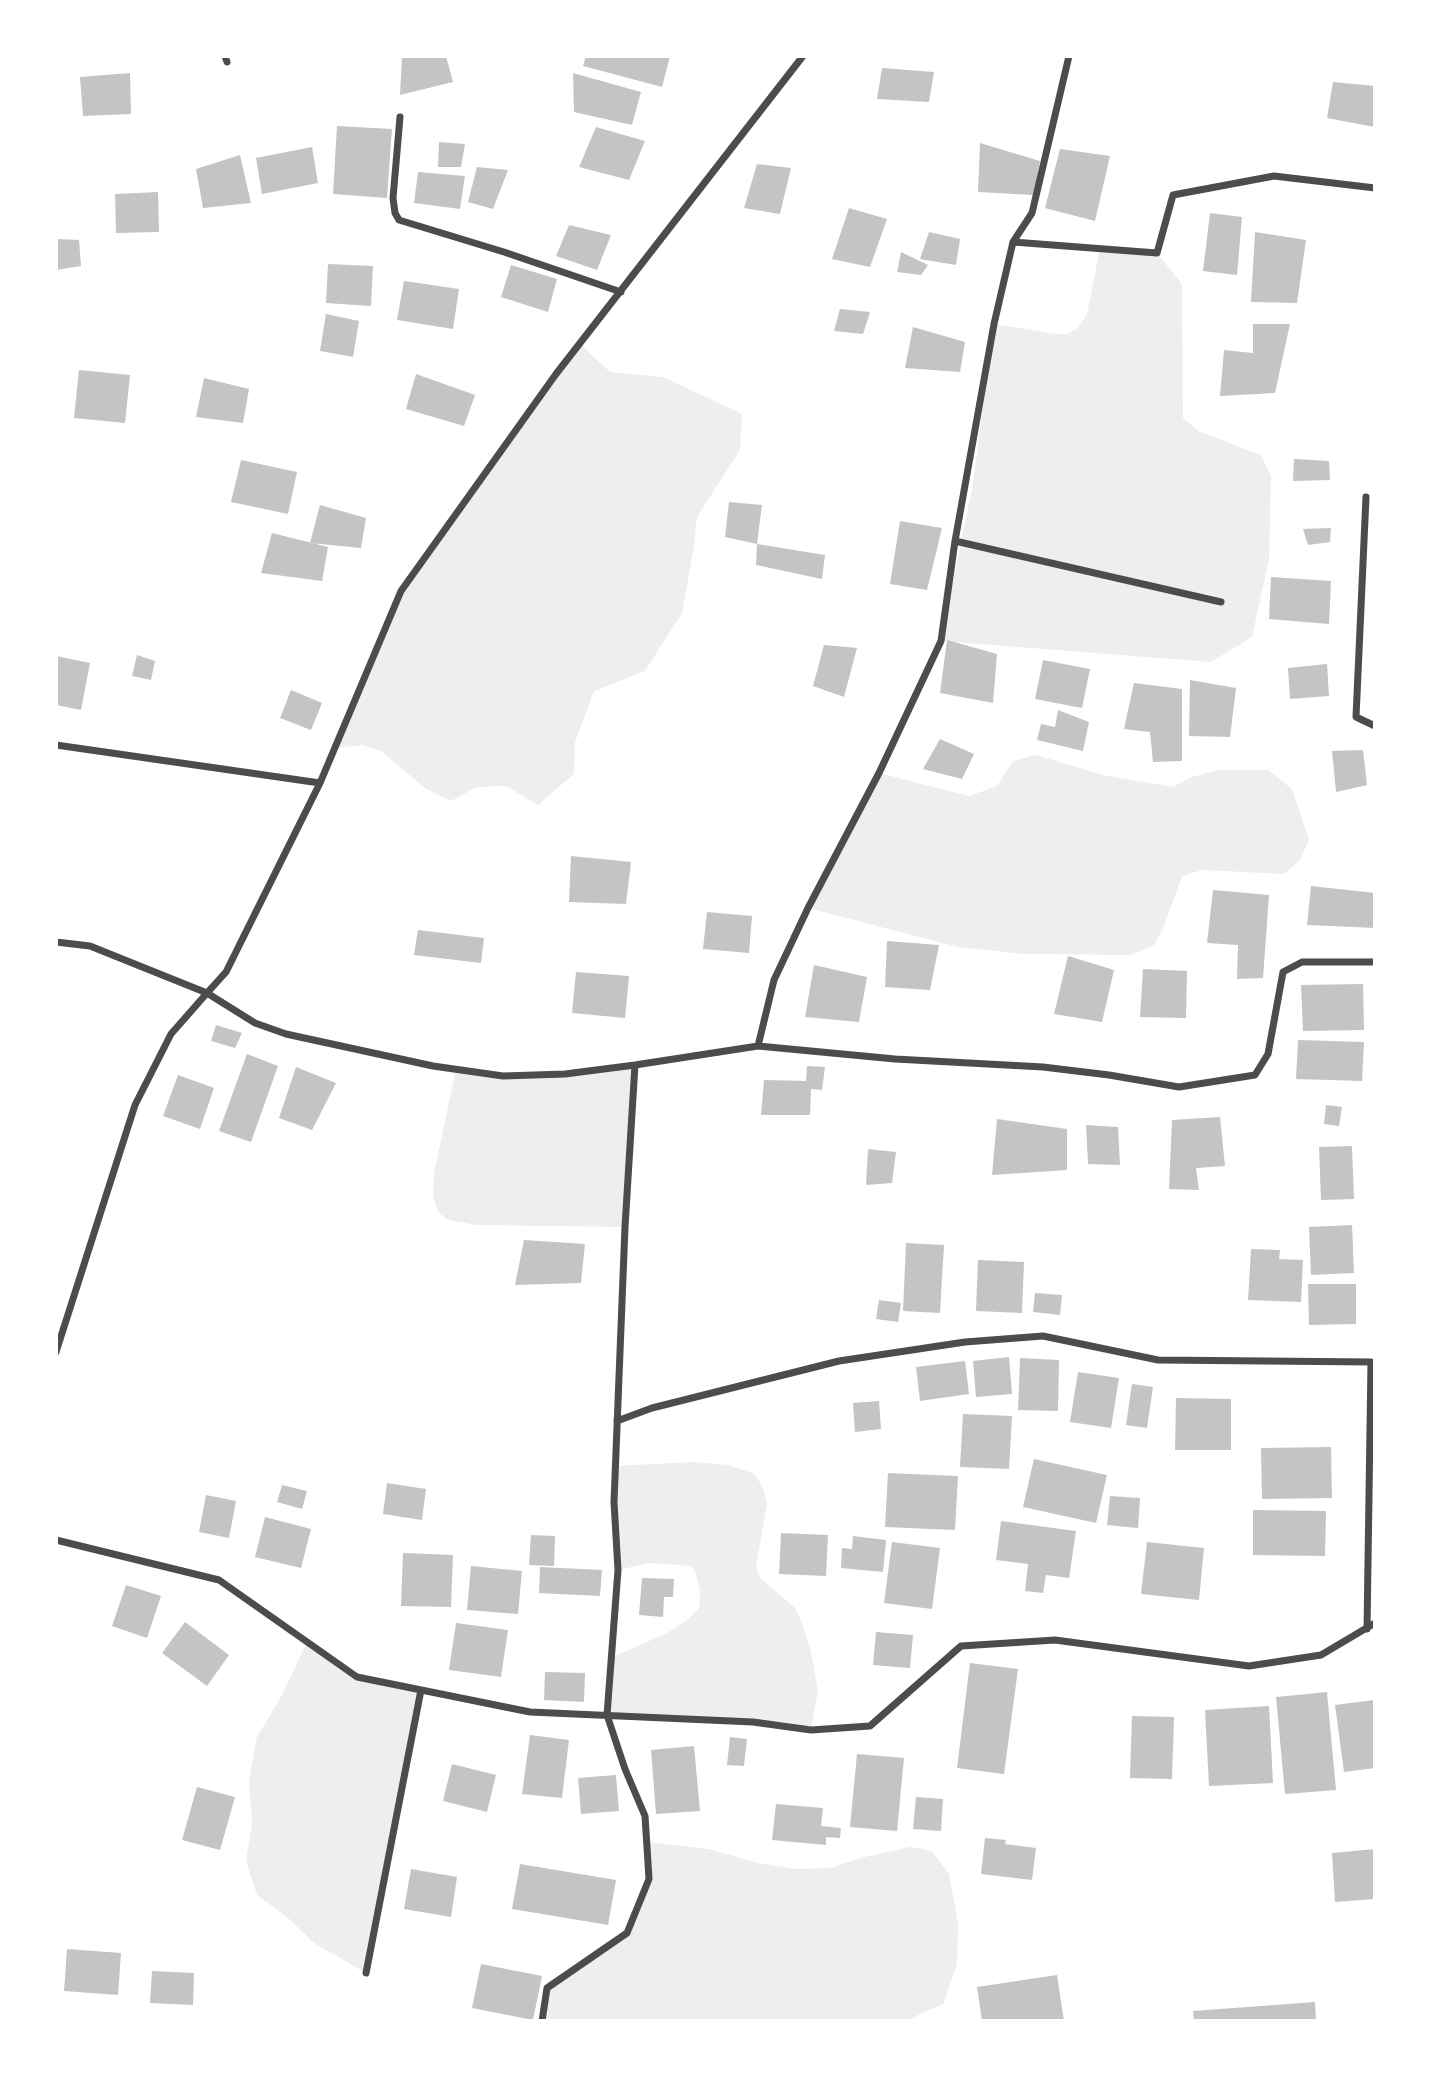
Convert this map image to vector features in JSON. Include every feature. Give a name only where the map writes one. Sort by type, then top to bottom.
[{"type":"street","points":[[56,1352],[135,1105],[171,1034],[226,972],[320,783],[401,591],[556,374],[803,56]]},
{"type":"street","points":[[758,1046],[774,980],[808,908],[879,773],[941,641],[955,541],[994,324],[1013,242],[1031,213],[1069,56]]},
{"type":"street","points":[[400,117],[393,198],[399,220],[621,292]]},
{"type":"street","points":[[1013,242],[1157,253],[1173,195],[1274,176],[1375,188]]},
{"type":"street","points":[[1366,497],[1356,717],[1375,726]]},
{"type":"street","points":[[955,541],[1221,602]]},
{"type":"street","points":[[56,746],[320,783]]},
{"type":"street","points":[[56,943],[90,946],[207,993],[255,1023],[286,1034],[433,1066],[503,1076],[565,1073],[635,1065],[758,1046],[895,1059],[1043,1067],[1179,1087],[1255,1076],[1268,1054],[1283,972],[1302,962],[1375,962]]},
{"type":"street","points":[[542,2021],[547,1988],[627,1933],[649,1879],[645,1816],[625,1769],[607,1715],[618,1570],[614,1502],[635,1065]]},
{"type":"street","points":[[617,1421],[652,1408],[839,1361],[965,1342],[1043,1336],[1158,1360],[1371,1362],[1367,1629]]},
{"type":"street","points":[[56,1540],[219,1580],[357,1677],[530,1712],[753,1722],[811,1730],[870,1726],[961,1646],[1055,1640],[1249,1666],[1321,1655],[1375,1623]]},
{"type":"street","points":[[366,1973],[421,1690]]},
{"type":"shaded area","points":[[1100,248],[1157,253],[1182,284],[1183,418],[1198,431],[1261,455],[1271,476],[1269,559],[1252,637],[1211,662],[941,641],[972,489],[994,324],[1056,334],[1068,334],[1078,328],[1087,314]]},
{"type":"shaded area","points":[[580,344],[610,372],[663,377],[742,414],[740,450],[697,517],[682,613],[645,671],[594,691],[575,742],[574,774],[538,805],[506,786],[477,787],[451,801],[426,789],[381,751],[362,745],[335,748],[401,591]]},
{"type":"shaded area","points":[[1036,755],[1107,776],[1173,787],[1192,777],[1218,770],[1268,770],[1292,789],[1309,840],[1300,860],[1284,874],[1202,870],[1182,876],[1163,929],[1154,945],[1132,955],[1024,954],[958,947],[808,908],[879,773],[969,796],[997,786],[1013,761]]},
{"type":"shaded area","points":[[635,1065],[625,1227],[476,1225],[448,1220],[438,1212],[433,1196],[434,1173],[456,1069],[503,1076]]},
{"type":"shaded area","points":[[694,1462],[729,1465],[755,1474],[763,1488],[767,1504],[756,1566],[759,1577],[795,1608],[802,1623],[818,1690],[811,1730],[753,1722],[607,1715],[613,1657],[667,1633],[686,1621],[699,1608],[700,1592],[696,1573],[691,1566],[650,1563],[618,1570],[615,1466]]},
{"type":"shaded area","points":[[307,1642],[357,1677],[421,1690],[366,1973],[314,1943],[287,1917],[257,1895],[246,1861],[252,1824],[249,1780],[257,1737],[282,1695]]},
{"type":"shaded area","points":[[646,1842],[709,1849],[758,1863],[794,1869],[831,1868],[860,1858],[910,1847],[932,1851],[949,1874],[958,1923],[957,1965],[943,2004],[905,2021],[542,2021],[547,1988],[627,1933],[649,1879]]},
{"type":"building","points":[[402,56],[446,56],[453,82],[400,95]]},
{"type":"building","points":[[586,56],[670,56],[662,87],[583,66]]},
{"type":"building","points":[[882,68],[934,72],[929,102],[877,99]]},
{"type":"building","points":[[130,73],[131,114],[83,116],[80,77]]},
{"type":"building","points":[[573,73],[641,92],[632,125],[574,112]]},
{"type":"building","points":[[1333,82],[1375,86],[1375,127],[1327,118]]},
{"type":"building","points":[[337,126],[392,129],[387,198],[333,194]]},
{"type":"building","points":[[596,127],[645,141],[629,180],[579,167]]},
{"type":"building","points":[[439,142],[465,144],[461,167],[438,167]]},
{"type":"building","points":[[980,143],[1040,161],[1034,195],[978,192]]},
{"type":"building","points":[[312,147],[318,183],[262,194],[256,158]]},
{"type":"building","points":[[1060,149],[1110,156],[1095,221],[1045,208]]},
{"type":"building","points":[[240,155],[251,203],[203,208],[196,169]]},
{"type":"building","points":[[757,164],[791,168],[780,214],[744,208]]},
{"type":"building","points":[[477,167],[508,170],[493,209],[468,202]]},
{"type":"building","points":[[418,172],[465,176],[460,209],[414,203]]},
{"type":"building","points":[[158,192],[159,232],[116,233],[115,194]]},
{"type":"building","points":[[849,208],[887,219],[870,267],[832,259]]},
{"type":"building","points":[[1210,213],[1242,217],[1237,275],[1203,271]]},
{"type":"building","points":[[569,225],[611,235],[597,270],[556,256]]},
{"type":"building","points":[[929,232],[960,239],[956,265],[920,259]]},
{"type":"building","points":[[1255,232],[1306,240],[1297,303],[1251,302]]},
{"type":"building","points":[[56,239],[79,240],[81,266],[56,270]]},
{"type":"building","points":[[901,252],[928,265],[921,275],[897,272]]},
{"type":"building","points":[[328,264],[373,266],[371,306],[326,303]]},
{"type":"building","points":[[511,265],[557,279],[548,312],[501,297]]},
{"type":"building","points":[[404,281],[459,289],[453,329],[397,320]]},
{"type":"building","points":[[840,309],[870,312],[863,334],[834,331]]},
{"type":"building","points":[[326,314],[359,321],[353,357],[320,351]]},
{"type":"building","points":[[1253,324],[1290,324],[1275,393],[1220,396],[1224,350],[1253,353]]},
{"type":"building","points":[[913,327],[965,342],[960,372],[905,368]]},
{"type":"building","points":[[79,370],[130,375],[125,423],[74,418]]},
{"type":"building","points":[[416,374],[475,395],[464,426],[406,409]]},
{"type":"building","points":[[204,378],[249,389],[243,423],[196,417]]},
{"type":"building","points":[[1294,459],[1329,461],[1330,480],[1293,481]]},
{"type":"building","points":[[241,460],[297,472],[288,514],[231,502]]},
{"type":"building","points":[[729,502],[762,505],[757,544],[725,537]]},
{"type":"building","points":[[320,505],[366,518],[361,548],[310,543]]},
{"type":"building","points":[[900,521],[942,528],[927,590],[890,584]]},
{"type":"building","points":[[1331,528],[1330,542],[1308,545],[1303,529]]},
{"type":"building","points":[[272,533],[328,547],[322,581],[261,573]]},
{"type":"building","points":[[757,544],[825,555],[822,579],[756,565]]},
{"type":"building","points":[[1271,577],[1331,581],[1329,624],[1269,619]]},
{"type":"building","points":[[947,640],[997,654],[993,703],[940,693]]},
{"type":"building","points":[[824,645],[857,648],[844,697],[813,686]]},
{"type":"building","points":[[137,655],[155,661],[151,680],[132,676]]},
{"type":"building","points":[[56,656],[90,663],[81,710],[56,705]]},
{"type":"building","points":[[1043,660],[1090,669],[1082,708],[1035,699]]},
{"type":"building","points":[[1327,664],[1329,696],[1290,699],[1288,668]]},
{"type":"building","points":[[1190,680],[1236,688],[1230,737],[1189,736]]},
{"type":"building","points":[[1134,683],[1182,689],[1182,761],[1153,762],[1150,732],[1124,729]]},
{"type":"building","points":[[291,690],[322,703],[311,730],[280,718]]},
{"type":"building","points":[[1058,710],[1089,722],[1083,751],[1037,740],[1041,724],[1055,727]]},
{"type":"building","points":[[940,739],[974,754],[962,779],[923,769]]},
{"type":"building","points":[[1363,750],[1367,785],[1336,792],[1332,751]]},
{"type":"building","points":[[571,856],[631,862],[626,904],[569,902]]},
{"type":"building","points":[[1311,886],[1375,893],[1375,928],[1307,925]]},
{"type":"building","points":[[1213,890],[1269,895],[1263,978],[1237,979],[1238,945],[1207,943]]},
{"type":"building","points":[[707,912],[752,916],[749,953],[703,949]]},
{"type":"building","points":[[418,930],[484,938],[481,963],[414,955]]},
{"type":"building","points":[[887,941],[939,945],[930,990],[885,987]]},
{"type":"building","points":[[1068,956],[1114,970],[1102,1022],[1054,1014]]},
{"type":"building","points":[[814,965],[867,977],[859,1022],[805,1017]]},
{"type":"building","points":[[1143,969],[1187,971],[1186,1018],[1140,1017]]},
{"type":"building","points":[[576,972],[629,976],[625,1018],[572,1013]]},
{"type":"building","points":[[1363,984],[1364,1030],[1303,1031],[1301,985]]},
{"type":"building","points":[[216,1025],[242,1033],[235,1048],[211,1041]]},
{"type":"building","points":[[1298,1040],[1364,1042],[1362,1081],[1296,1079]]},
{"type":"building","points":[[247,1054],[278,1066],[251,1142],[219,1131]]},
{"type":"building","points":[[807,1066],[825,1067],[822,1090],[811,1089],[810,1115],[761,1115],[764,1080],[806,1081]]},
{"type":"building","points":[[296,1067],[336,1083],[312,1130],[279,1118]]},
{"type":"building","points":[[178,1075],[214,1088],[200,1129],[163,1116]]},
{"type":"building","points":[[1326,1105],[1342,1107],[1339,1126],[1324,1124]]},
{"type":"building","points":[[1220,1117],[1225,1166],[1196,1168],[1199,1190],[1169,1189],[1172,1120]]},
{"type":"building","points":[[997,1119],[1067,1129],[1067,1170],[992,1175]]},
{"type":"building","points":[[1086,1125],[1118,1127],[1120,1165],[1088,1164]]},
{"type":"building","points":[[1352,1146],[1354,1199],[1321,1200],[1319,1147]]},
{"type":"building","points":[[868,1149],[896,1152],[892,1183],[866,1185]]},
{"type":"building","points":[[1352,1225],[1354,1273],[1311,1275],[1309,1227]]},
{"type":"building","points":[[524,1240],[585,1244],[581,1283],[515,1285]]},
{"type":"building","points":[[906,1243],[944,1245],[940,1313],[903,1311]]},
{"type":"building","points":[[1251,1249],[1280,1250],[1279,1259],[1303,1260],[1301,1302],[1248,1300]]},
{"type":"building","points":[[978,1260],[1024,1262],[1022,1313],[976,1311]]},
{"type":"building","points":[[1308,1284],[1356,1284],[1356,1324],[1309,1325]]},
{"type":"building","points":[[1035,1293],[1062,1295],[1060,1315],[1033,1312]]},
{"type":"building","points":[[879,1300],[901,1303],[898,1322],[876,1319]]},
{"type":"building","points":[[1009,1357],[1012,1394],[976,1397],[973,1361]]},
{"type":"building","points":[[1020,1358],[1059,1360],[1058,1411],[1018,1410]]},
{"type":"building","points":[[965,1361],[969,1394],[920,1401],[916,1367]]},
{"type":"building","points":[[1078,1372],[1119,1378],[1111,1428],[1070,1422]]},
{"type":"building","points":[[1132,1384],[1153,1387],[1147,1428],[1126,1425]]},
{"type":"building","points":[[1176,1398],[1231,1399],[1231,1450],[1175,1450]]},
{"type":"building","points":[[879,1401],[881,1429],[855,1432],[853,1403]]},
{"type":"building","points":[[963,1414],[1012,1416],[1009,1469],[960,1467]]},
{"type":"building","points":[[1331,1447],[1332,1498],[1262,1499],[1261,1448]]},
{"type":"building","points":[[1034,1459],[1107,1475],[1096,1523],[1023,1507]]},
{"type":"building","points":[[888,1473],[958,1476],[955,1530],[885,1527]]},
{"type":"building","points":[[387,1483],[426,1489],[422,1520],[383,1514]]},
{"type":"building","points":[[282,1485],[307,1491],[302,1509],[277,1502]]},
{"type":"building","points":[[206,1495],[236,1501],[229,1538],[199,1532]]},
{"type":"building","points":[[1110,1496],[1140,1498],[1138,1528],[1107,1525]]},
{"type":"building","points":[[1253,1510],[1326,1511],[1325,1556],[1253,1555]]},
{"type":"building","points":[[265,1517],[311,1529],[301,1568],[255,1557]]},
{"type":"building","points":[[1001,1521],[1076,1531],[1069,1578],[1046,1575],[1043,1593],[1025,1591],[1028,1564],[996,1560]]},
{"type":"building","points":[[781,1533],[828,1535],[826,1576],[779,1574]]},
{"type":"building","points":[[531,1535],[555,1536],[554,1566],[529,1565]]},
{"type":"building","points":[[853,1536],[886,1540],[883,1572],[841,1568],[842,1548],[852,1549]]},
{"type":"building","points":[[892,1542],[940,1548],[932,1609],[884,1603]]},
{"type":"building","points":[[1147,1542],[1204,1548],[1199,1600],[1141,1594]]},
{"type":"building","points":[[403,1553],[453,1555],[451,1607],[401,1606]]},
{"type":"building","points":[[471,1566],[522,1571],[518,1614],[467,1610]]},
{"type":"building","points":[[540,1567],[602,1570],[600,1596],[539,1593]]},
{"type":"building","points":[[642,1578],[674,1579],[673,1597],[664,1597],[663,1617],[639,1615]]},
{"type":"building","points":[[126,1585],[161,1596],[147,1638],[112,1626]]},
{"type":"building","points":[[185,1622],[229,1655],[207,1686],[162,1653]]},
{"type":"building","points":[[456,1623],[508,1630],[501,1677],[449,1670]]},
{"type":"building","points":[[876,1632],[913,1635],[910,1668],[873,1665]]},
{"type":"building","points":[[970,1663],[1018,1669],[1004,1774],[957,1768]]},
{"type":"building","points":[[545,1672],[585,1673],[584,1702],[544,1700]]},
{"type":"building","points":[[1327,1692],[1336,1790],[1285,1794],[1276,1697]]},
{"type":"building","points":[[1374,1700],[1375,1768],[1344,1772],[1335,1705]]},
{"type":"building","points":[[1269,1706],[1273,1783],[1209,1786],[1205,1710]]},
{"type":"building","points":[[1132,1716],[1174,1717],[1172,1779],[1130,1778]]},
{"type":"building","points":[[530,1735],[569,1740],[562,1798],[522,1794]]},
{"type":"building","points":[[730,1737],[747,1739],[744,1766],[727,1765]]},
{"type":"building","points":[[694,1746],[700,1811],[656,1814],[651,1750]]},
{"type":"building","points":[[857,1754],[904,1758],[897,1831],[850,1827]]},
{"type":"building","points":[[452,1764],[496,1775],[487,1812],[443,1801]]},
{"type":"building","points":[[616,1775],[619,1811],[581,1814],[578,1778]]},
{"type":"building","points":[[197,1787],[235,1797],[220,1850],[182,1840]]},
{"type":"building","points":[[916,1797],[943,1799],[941,1831],[913,1829]]},
{"type":"building","points":[[776,1804],[823,1808],[821,1826],[841,1828],[840,1838],[826,1837],[826,1845],[772,1840]]},
{"type":"building","points":[[985,1838],[1036,1848],[1032,1880],[981,1874]]},
{"type":"building","points":[[1375,1849],[1375,1899],[1335,1902],[1332,1853]]},
{"type":"building","points":[[520,1864],[616,1880],[608,1925],[512,1909]]},
{"type":"building","points":[[411,1869],[457,1877],[451,1917],[404,1909]]},
{"type":"building","points":[[67,1949],[121,1953],[118,1995],[64,1991]]},
{"type":"building","points":[[481,1964],[542,1976],[533,2020],[472,2008]]},
{"type":"building","points":[[152,1971],[194,1973],[193,2005],[150,2003]]},
{"type":"building","points":[[1057,1975],[1064,2021],[982,2021],[977,1987]]},
{"type":"building","points":[[1315,2002],[1316,2021],[1194,2021],[1193,2011]]}]
